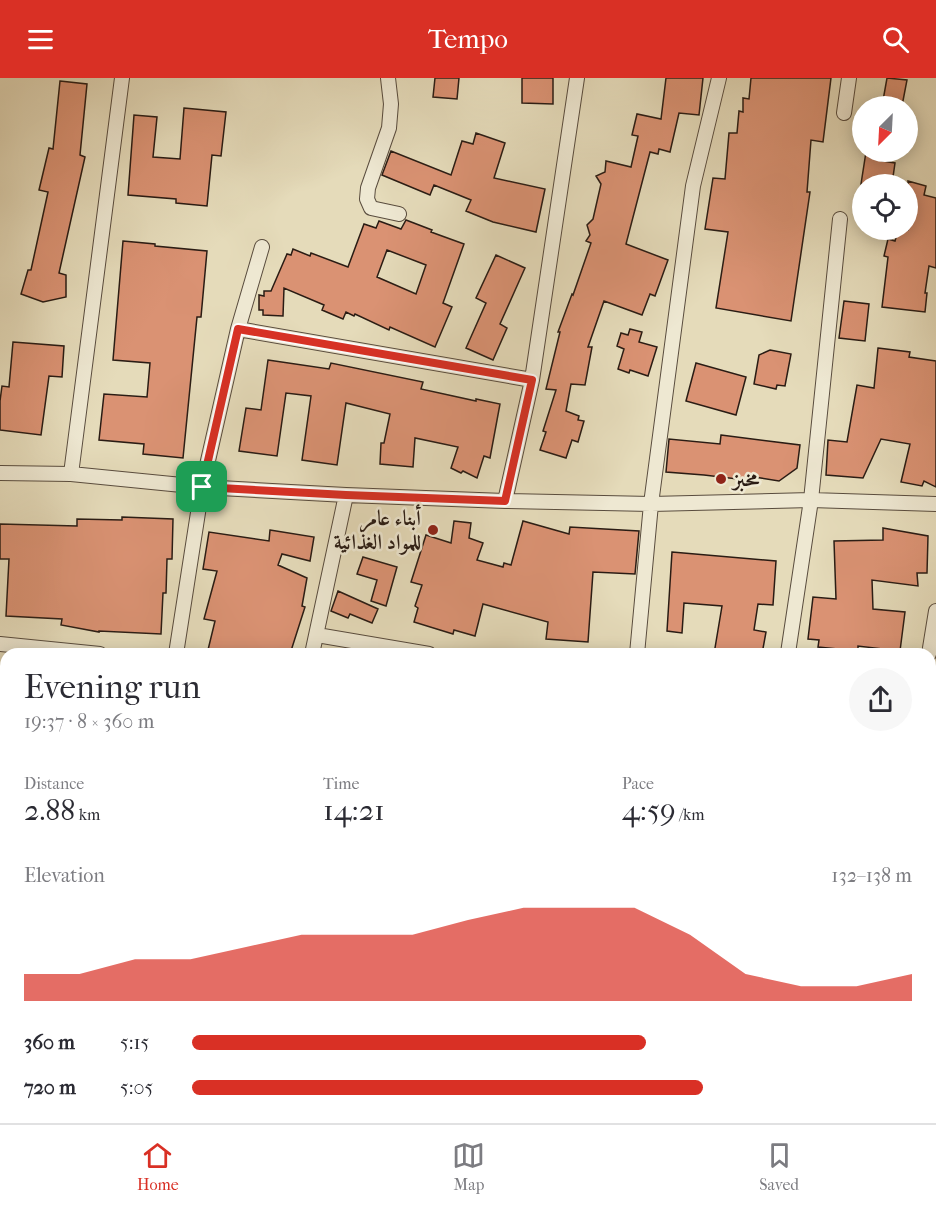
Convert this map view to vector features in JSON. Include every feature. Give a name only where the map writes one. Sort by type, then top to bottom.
[{"type":"street","points":[[71,474],[122,78]]},
{"type":"street","points":[[388,78],[391,104],[389,128],[368,188],[367,200],[371,208],[399,214]]},
{"type":"street","points":[[505,501],[532,380],[577,78]]},
{"type":"street","points":[[638,648],[651,504],[693,186],[719,78]]},
{"type":"street","points":[[844,113],[849,78]]},
{"type":"street","points":[[789,648],[812,500],[840,219]]},
{"type":"street","points":[[177,648],[202,487],[238,329],[262,247]]},
{"type":"street","points":[[238,329],[532,380]]},
{"type":"street","points":[[0,473],[71,474],[202,487],[505,501],[651,504],[812,500],[936,504]]},
{"type":"street","points":[[314,648],[346,495]]},
{"type":"street","points":[[930,648],[936,611]]},
{"type":"street","points":[[317,635],[394,648]]},
{"type":"street","points":[[0,644],[40,648]]},
{"type":"building","points":[[435,78],[459,78],[457,99],[433,97]]},
{"type":"building","points":[[522,78],[553,78],[553,104],[522,103]]},
{"type":"building","points":[[666,78],[703,78],[699,115],[679,113],[670,152],[659,149],[658,154],[650,152],[626,244],[668,260],[655,296],[650,294],[642,315],[604,301],[588,347],[592,347],[585,385],[571,384],[566,411],[579,416],[578,420],[584,421],[578,442],[572,440],[566,458],[540,450],[546,432],[543,431],[556,390],[546,389],[560,332],[558,332],[591,243],[586,241],[590,235],[587,225],[593,219],[601,184],[596,176],[605,172],[606,161],[631,167],[638,136],[632,135],[637,114],[661,119]]},
{"type":"building","points":[[751,78],[831,78],[823,142],[811,140],[807,192],[810,192],[791,321],[716,308],[728,232],[705,229],[713,178],[725,179],[729,133],[737,133],[739,111],[743,112],[743,98],[749,99]]},
{"type":"building","points":[[887,78],[907,80],[904,96],[884,96]]},
{"type":"building","points":[[60,81],[87,84],[80,155],[85,157],[59,273],[66,275],[66,297],[43,302],[21,294],[28,270],[31,270],[48,192],[39,190],[49,148],[53,149]]},
{"type":"building","points":[[184,108],[226,112],[221,156],[212,155],[207,206],[176,203],[176,199],[128,195],[134,115],[157,117],[153,157],[180,159]]},
{"type":"building","points":[[476,133],[505,143],[494,178],[545,189],[536,232],[493,222],[466,211],[471,200],[434,185],[430,195],[382,175],[391,151],[451,175],[462,141],[473,144]]},
{"type":"building","points":[[864,162],[895,163],[893,174],[863,174]]},
{"type":"building","points":[[918,184],[926,186],[924,195],[936,198],[936,268],[929,266],[925,312],[882,307],[888,257],[884,256],[888,240],[918,240]]},
{"type":"building","points":[[406,220],[464,244],[443,303],[452,307],[435,347],[390,327],[389,330],[355,314],[354,316],[346,312],[343,319],[322,310],[324,305],[284,288],[283,316],[263,315],[263,310],[259,310],[259,295],[264,296],[264,291],[271,291],[287,254],[291,255],[293,249],[348,267],[364,224],[376,228],[379,221],[401,229]],"holes":[[[387,250],[426,265],[416,294],[377,277]]]},
{"type":"building","points":[[123,241],[207,251],[201,317],[197,317],[183,458],[143,454],[144,444],[99,440],[104,394],[147,397],[150,363],[113,360]]},
{"type":"building","points":[[496,255],[525,268],[500,324],[507,328],[493,360],[466,348],[486,303],[476,298]]},
{"type":"building","points":[[844,301],[869,304],[865,341],[839,338]]},
{"type":"building","points":[[630,329],[642,332],[639,342],[657,347],[648,376],[618,369],[624,349],[617,346],[621,333],[628,335]]},
{"type":"building","points":[[13,342],[64,346],[62,377],[49,376],[41,435],[0,430],[2,386],[9,387]]},
{"type":"building","points":[[878,348],[910,352],[909,357],[936,361],[936,487],[924,481],[922,486],[901,482],[910,444],[881,439],[863,478],[826,475],[828,440],[847,442],[857,385],[874,388]]},
{"type":"building","points":[[770,350],[791,354],[785,386],[777,385],[776,389],[754,384],[759,355]]},
{"type":"building","points":[[268,360],[329,369],[331,363],[423,382],[421,389],[500,404],[490,458],[484,456],[477,478],[451,468],[458,447],[415,438],[413,467],[380,464],[381,443],[384,443],[390,414],[346,403],[337,465],[302,460],[311,396],[286,393],[277,456],[239,451],[246,408],[261,410]]},
{"type":"building","points":[[696,363],[746,377],[736,415],[686,401]]},
{"type":"building","points":[[721,435],[800,445],[797,468],[779,481],[754,477],[754,481],[666,472],[669,439],[720,444]]},
{"type":"building","points":[[122,517],[173,519],[172,559],[167,559],[161,634],[99,632],[61,625],[62,619],[6,616],[9,559],[0,559],[0,524],[77,526],[77,519],[122,520]]},
{"type":"building","points":[[454,521],[471,523],[469,538],[483,543],[477,560],[503,567],[504,563],[511,565],[523,521],[569,534],[570,527],[639,531],[635,574],[593,572],[588,642],[546,639],[548,622],[483,604],[475,636],[454,630],[453,634],[414,622],[418,608],[415,606],[422,585],[411,582],[426,535],[451,543]]},
{"type":"building","points":[[883,528],[928,536],[927,573],[917,573],[918,586],[872,580],[873,609],[905,612],[900,648],[818,647],[819,640],[808,639],[813,597],[836,599],[834,541],[883,540]]},
{"type":"building","points":[[270,530],[314,537],[310,561],[282,554],[278,565],[307,578],[302,606],[305,607],[292,648],[208,648],[215,621],[204,619],[217,571],[203,569],[209,532],[269,541]]},
{"type":"building","points":[[672,552],[776,561],[773,605],[758,604],[754,630],[766,632],[763,648],[715,648],[722,606],[684,603],[682,633],[667,631]]},
{"type":"building","points":[[363,557],[397,567],[386,606],[371,601],[377,580],[357,574]]},
{"type":"building","points":[[338,591],[378,609],[372,623],[350,614],[348,618],[331,611]]},
{"type":"place","name":"مخبز","points":[[721,479]]},
{"type":"place","name":"أبناء عامر للمواد الغذائية","points":[[433,530]]},
{"type":"route","points":[[238,329],[532,380],[505,501],[202,487],[238,329]]}]
